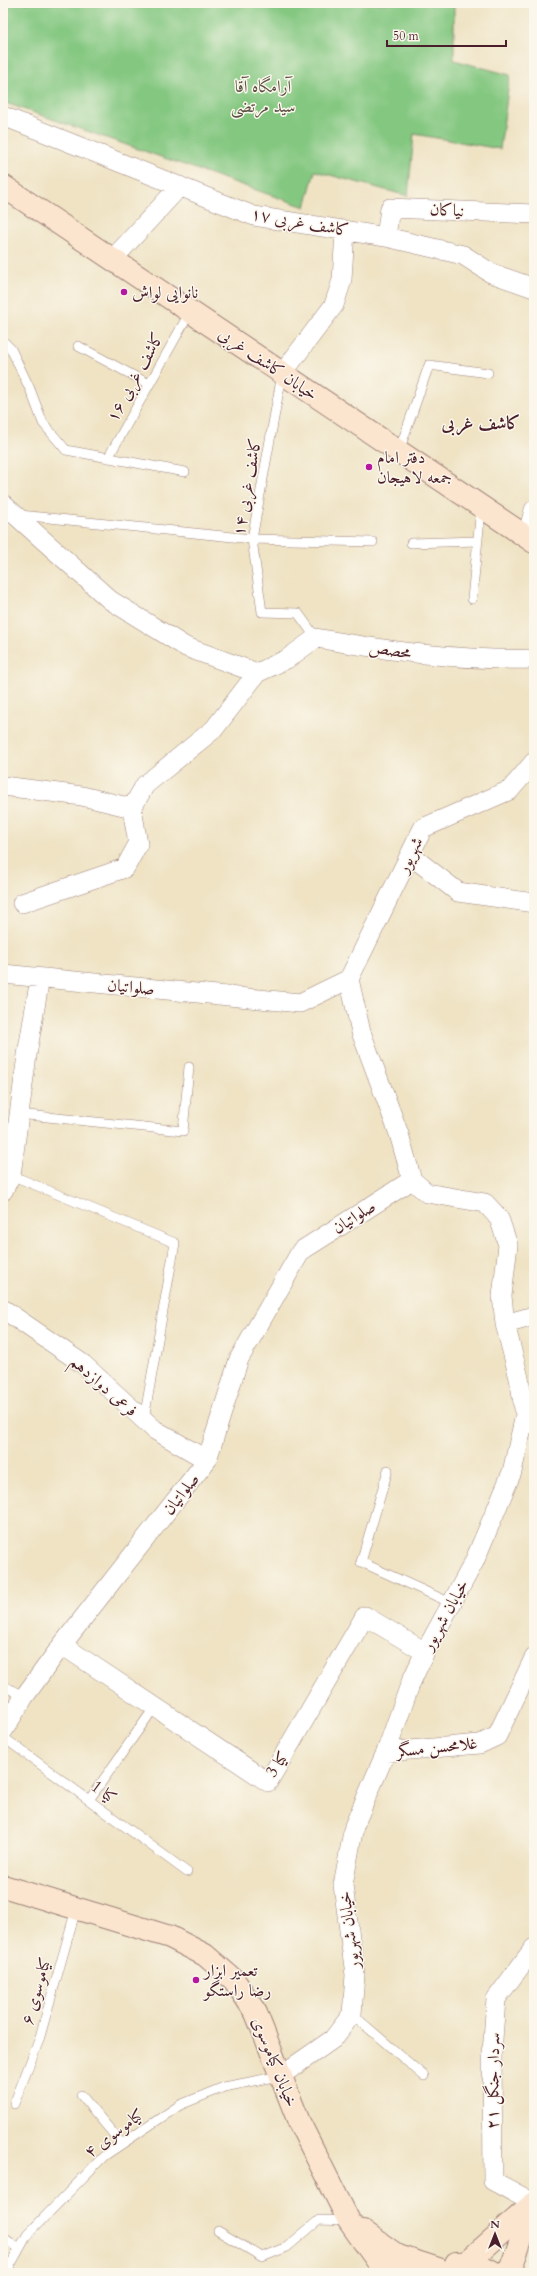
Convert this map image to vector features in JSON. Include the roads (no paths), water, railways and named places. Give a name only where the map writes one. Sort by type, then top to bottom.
[{"type":"main road","name":"خیابان کاشف غربی","points":[[3,186],[530,540]]},
{"type":"main road","name":"خیابان کیاموسوی","points":[[3,1886],[170,1937],[205,1955],[234,1980],[256,2012],[299,2122],[349,2221],[386,2273]]},
{"type":"main road","points":[[467,2262],[534,2203]]},
{"type":"main road","points":[[509,2273],[534,2203]]},
{"type":"main road","points":[[349,2221],[398,2256],[435,2271],[452,2263],[467,2262],[482,2265],[495,2273]]},
{"type":"street","name":"کاشف غربی ۱۷","points":[[3,116],[254,216],[386,237],[463,255],[491,273],[534,288]]},
{"type":"street","points":[[112,260],[180,186]]},
{"type":"street","name":"نیاکان","points":[[386,237],[390,208],[534,214]]},
{"type":"street","points":[[282,374],[334,305],[342,280],[345,230]]},
{"type":"street","points":[[8,509],[110,600],[186,647],[257,672]]},
{"type":"street","points":[[530,540],[534,510]]},
{"type":"street","points":[[22,903],[125,868],[138,844],[132,808],[145,785],[214,729],[257,672],[287,659],[316,638]]},
{"type":"street","name":"محصص","points":[[316,638],[400,653],[502,660],[534,659]]},
{"type":"street","name":"شهریور","points":[[350,980],[423,828],[510,790],[534,762]]},
{"type":"street","points":[[3,786],[82,796],[132,808]]},
{"type":"street","points":[[410,855],[458,892],[534,903]]},
{"type":"street","name":"صلواتیان","points":[[3,974],[300,1003],[350,980]]},
{"type":"street","points":[[7,1183],[40,978]]},
{"type":"street","points":[[350,980],[361,1032],[399,1134],[412,1180]]},
{"type":"street","name":"صلواتیان","points":[[3,1731],[24,1697],[62,1646],[207,1460],[239,1359],[301,1251],[412,1180]]},
{"type":"street","name":"خیابان شهریور","points":[[352,2014],[355,1976],[343,1885],[354,1826],[386,1752],[411,1682],[425,1652],[474,1562],[512,1472],[525,1415],[519,1378],[505,1324],[502,1296],[508,1245],[499,1218],[485,1203],[427,1193],[412,1180]]},
{"type":"street","name":"فرعی دوازدهم","points":[[3,1309],[83,1364],[155,1430],[207,1460]]},
{"type":"street","points":[[505,1324],[534,1316]]},
{"type":"street","name":"کیا 3","points":[[62,1646],[268,1782],[365,1616],[425,1652]]},
{"type":"street","name":"غلامحسن مسگر","points":[[386,1752],[480,1744],[497,1736],[534,1660]]},
{"type":"street","name":"سردار جنگل ۲۱","points":[[534,1948],[496,1998],[492,2101],[493,2181],[534,2203]]},
{"type":"street","points":[[280,2076],[333,2039],[352,2014]]},
{"type":"lane","name":"کاشف غربی ۱۶","points":[[108,458],[190,312]]},
{"type":"lane","points":[[3,341],[11,349],[30,389],[43,423],[66,450],[185,472]]},
{"type":"lane","points":[[78,346],[149,384]]},
{"type":"lane","points":[[399,451],[429,364],[488,373]]},
{"type":"lane","name":"کاشف غربی ۱۴","points":[[282,374],[252,539],[262,612],[298,614],[316,638]]},
{"type":"lane","points":[[472,599],[481,506]]},
{"type":"lane","points":[[8,509],[252,539],[373,542]]},
{"type":"lane","points":[[411,543],[478,541]]},
{"type":"lane","points":[[18,1114],[183,1131],[189,1067]]},
{"type":"lane","points":[[7,1183],[175,1243],[144,1420]]},
{"type":"lane","points":[[388,1470],[361,1562],[451,1603]]},
{"type":"lane","points":[[3,1685],[24,1697]]},
{"type":"lane","points":[[89,1800],[154,1708]]},
{"type":"lane","name":"کیا 1","points":[[3,1737],[187,1872]]},
{"type":"lane","name":"کیاموسوی ۶","points":[[14,2104],[39,2040],[76,1909]]},
{"type":"lane","points":[[352,2014],[424,2076]]},
{"type":"lane","name":"کیاموسوی ۴","points":[[6,2273],[27,2235],[104,2156],[180,2105],[224,2087],[280,2076]]},
{"type":"lane","points":[[81,2095],[122,2144]]},
{"type":"lane","points":[[218,2231],[262,2257],[287,2247],[319,2220],[349,2221]]},
{"type":"lane","points":[[3,2237],[19,2249]]},
{"type":"place","name":"نانوایی لواش","points":[[124,292]]},
{"type":"place","name":"دفتر امام جمعه لاهیجان","points":[[369,467]]},
{"type":"place","name":"تعمیر ابزار رضا راستگو","points":[[196,1980]]},
{"type":"district","name":"کاشف غربی","points":[[481,423]]},
{"type":"park label","name":"آرامگاه آقا سید مرتضی","points":[[263,96]]}]
